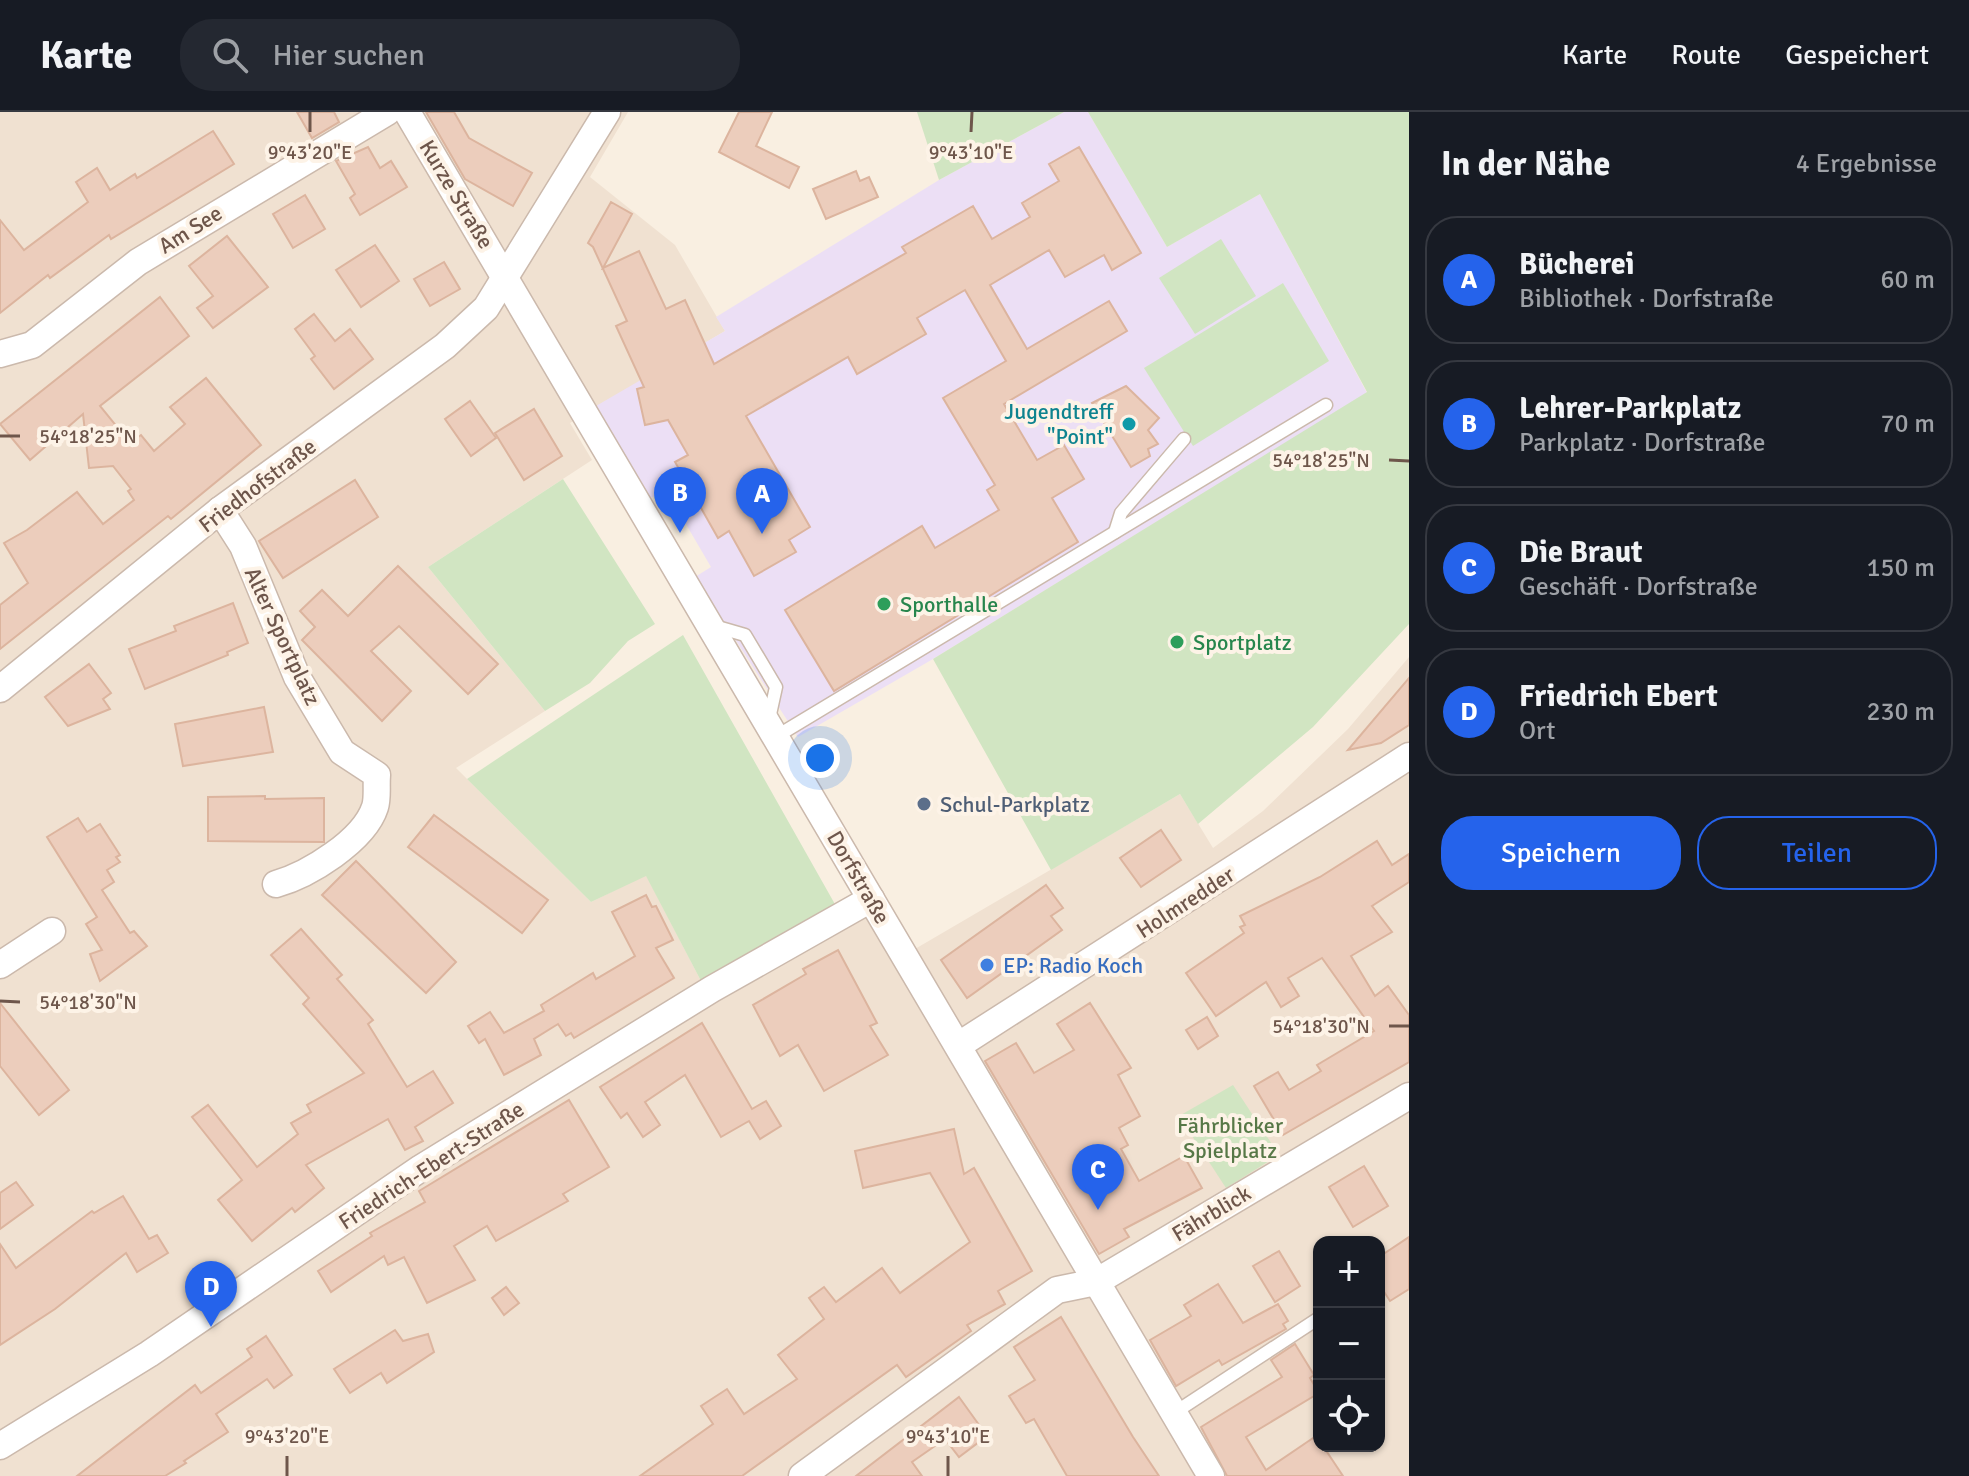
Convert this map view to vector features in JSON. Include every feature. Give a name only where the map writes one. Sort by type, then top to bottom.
[{"type":"street","name":"Am See","points":[[0,354],[32,345],[138,262],[387,112]]},
{"type":"street","name":"Kurze Straße","points":[[407,112],[507,277]]},
{"type":"street","name":"Friedhofstraße","points":[[0,689],[220,510],[445,346],[486,308],[607,112]]},
{"type":"street","name":"Dorfstraße","points":[[507,277],[1211,1476]]},
{"type":"street","name":"Alter Sportplatz","points":[[220,510],[243,546],[297,677],[342,752],[377,775],[376,804],[371,818],[332,856],[301,877],[276,884]]},
{"type":"street","name":"Holmredder","points":[[959,1045],[1409,756]]},
{"type":"street","name":"Friedrich-Ebert-Straße","points":[[0,1446],[149,1354],[421,1168],[712,989],[871,899]]},
{"type":"street","points":[[0,965],[52,931]]},
{"type":"street","name":"Fährblick","points":[[802,1476],[1057,1290],[1096,1282],[1409,1096]]},
{"type":"lane","points":[[773,729],[1115,532],[1326,405]]},
{"type":"lane","points":[[1115,532],[1121,513],[1184,439]]},
{"type":"lane","points":[[1174,1413],[1313,1322]]},
{"type":"shaded area","points":[[0,112],[628,112],[590,177],[675,245],[725,331],[570,423],[592,460],[428,567],[545,711],[456,768],[591,902],[646,875],[701,981],[878,883],[915,949],[1180,794],[1213,848],[1263,811],[1348,729],[1409,657],[1409,1476],[0,1476]]},
{"type":"shaded area","points":[[1064,112],[1088,112],[1167,247],[1260,194],[1367,393],[933,659],[798,737],[695,577],[711,567],[666,490],[649,499],[596,406],[725,331],[716,317],[939,180]]},
{"type":"green space","points":[[917,112],[1064,112],[939,180]]},
{"type":"green space","name":"Sportplatz","points":[[1088,112],[1409,112],[1409,624],[1313,727],[1198,824],[1180,794],[1051,870],[933,659],[1367,392],[1260,194],[1167,247]]},
{"type":"green space","points":[[1221,239],[1256,296],[1195,334],[1159,278]]},
{"type":"green space","points":[[1283,283],[1329,361],[1193,446],[1144,368]]},
{"type":"green space","points":[[563,479],[655,624],[628,641],[590,683],[545,711],[428,567]]},
{"type":"green space","points":[[683,635],[836,906],[701,981],[646,876],[591,902],[467,779]]},
{"type":"green space","name":"Fährblicker Spielplatz","points":[[1233,1085],[1279,1155],[1226,1188],[1179,1116]]},
{"type":"building","points":[[297,112],[334,112],[339,122],[312,138]]},
{"type":"building","points":[[426,112],[454,112],[469,138],[532,173],[513,206],[465,179]]},
{"type":"building","points":[[739,112],[772,112],[756,146],[799,167],[789,188],[719,152]]},
{"type":"building","points":[[213,131],[234,164],[111,239],[109,235],[50,278],[48,275],[0,313],[0,220],[24,250],[88,202],[76,182],[97,168],[110,190],[135,174],[137,178]]},
{"type":"building","points":[[368,147],[380,168],[391,161],[407,187],[360,215],[350,198],[355,194],[336,161]]},
{"type":"building","points":[[1079,147],[1141,253],[1112,270],[1104,255],[1065,277],[1049,250],[990,285],[1027,349],[1109,301],[1127,331],[1004,404],[1037,460],[1064,445],[1084,479],[1052,498],[1078,542],[834,691],[785,610],[922,526],[935,548],[999,510],[987,490],[995,485],[943,398],[1006,361],[965,290],[917,318],[926,334],[857,374],[848,357],[746,416],[810,527],[789,540],[796,552],[754,576],[729,531],[718,538],[675,462],[688,455],[668,420],[645,425],[637,389],[644,387],[616,326],[627,321],[593,247],[588,243],[611,202],[632,214],[603,268],[639,251],[666,309],[685,300],[714,364],[906,253],[902,247],[973,206],[992,239],[1030,217],[1022,203],[1059,181],[1049,164]]},
{"type":"building","points":[[856,171],[860,181],[869,177],[878,197],[826,219],[813,189]]},
{"type":"building","points":[[305,195],[325,229],[293,248],[273,214]]},
{"type":"building","points":[[227,236],[268,287],[213,328],[197,308],[213,296],[189,266]]},
{"type":"building","points":[[375,245],[399,281],[361,307],[336,270]]},
{"type":"building","points":[[444,262],[460,289],[430,306],[414,279]]},
{"type":"building","points":[[160,297],[189,336],[100,406],[130,443],[141,435],[154,451],[185,424],[170,407],[206,378],[261,445],[171,519],[168,516],[0,649],[0,605],[28,583],[4,543],[27,530],[77,492],[103,524],[134,500],[128,491],[131,489],[113,466],[89,468],[83,414],[30,460],[0,424]]},
{"type":"building","points":[[314,314],[335,341],[350,329],[373,359],[334,389],[311,359],[315,356],[295,329]]},
{"type":"building","name":"Jugendtreff \"Point\"","points":[[1126,386],[1159,418],[1148,430],[1158,444],[1148,449],[1150,456],[1131,467],[1092,403]]},
{"type":"building","points":[[470,401],[496,438],[471,456],[445,419]]},
{"type":"building","points":[[534,409],[562,456],[524,480],[495,433]]},
{"type":"building","points":[[355,480],[378,517],[283,578],[259,541]]},
{"type":"building","points":[[398,566],[498,664],[468,694],[399,626],[371,651],[411,691],[382,721],[302,640],[315,627],[300,611],[322,590],[348,616]]},
{"type":"building","points":[[233,603],[248,643],[227,652],[228,655],[145,689],[129,649],[176,631],[174,626]]},
{"type":"building","points":[[89,664],[111,693],[103,699],[110,709],[68,726],[45,697]]},
{"type":"building","points":[[1409,678],[1409,725],[1381,743],[1348,750]]},
{"type":"building","points":[[264,707],[273,752],[183,766],[175,724]]},
{"type":"building","points":[[265,796],[265,799],[324,798],[324,842],[208,841],[208,797]]},
{"type":"building","points":[[434,815],[548,900],[522,933],[408,847]]},
{"type":"building","points":[[78,818],[87,832],[100,824],[120,855],[116,857],[120,862],[107,870],[114,882],[102,890],[130,933],[134,931],[147,946],[100,981],[90,954],[102,950],[86,924],[97,917],[47,837]]},
{"type":"building","points":[[1161,830],[1181,860],[1141,887],[1120,858]]},
{"type":"building","points":[[1377,841],[1392,865],[1409,854],[1409,882],[1372,906],[1392,932],[1351,956],[1375,996],[1388,986],[1409,1015],[1409,1062],[1283,1135],[1254,1086],[1278,1072],[1289,1090],[1321,1071],[1317,1065],[1374,1031],[1322,958],[1288,978],[1299,996],[1281,1007],[1266,982],[1216,1016],[1186,973],[1244,933],[1240,927],[1245,925],[1240,916],[1320,877]]},
{"type":"building","points":[[356,861],[456,962],[426,993],[322,895]]},
{"type":"building","points":[[1046,885],[1063,908],[1051,916],[1062,930],[967,998],[941,960]]},
{"type":"building","points":[[646,895],[652,907],[656,906],[673,940],[656,948],[674,978],[574,1038],[571,1033],[566,1036],[558,1024],[534,1039],[541,1055],[504,1075],[485,1039],[479,1043],[468,1026],[490,1012],[504,1033],[544,1011],[541,1005],[593,973],[596,979],[635,956],[612,912]]},
{"type":"building","points":[[301,929],[342,975],[337,979],[373,1020],[368,1024],[407,1087],[433,1071],[453,1103],[415,1127],[423,1141],[405,1150],[388,1119],[306,1165],[324,1188],[295,1212],[292,1208],[252,1241],[218,1200],[242,1180],[192,1117],[208,1105],[257,1167],[298,1134],[291,1123],[311,1112],[307,1105],[364,1073],[303,1004],[309,998],[271,955]]},
{"type":"building","points":[[838,950],[877,1023],[870,1026],[888,1055],[824,1091],[798,1045],[780,1056],[753,1005],[806,974],[803,969]]},
{"type":"building","points":[[0,1003],[69,1090],[39,1115],[0,1066]]},
{"type":"building","points":[[1090,1003],[1131,1068],[1118,1075],[1140,1116],[1119,1128],[1128,1145],[1121,1149],[1139,1181],[1184,1156],[1202,1188],[1124,1229],[1129,1237],[1099,1254],[985,1061],[1016,1043],[1034,1073],[1074,1050],[1057,1024]]},
{"type":"building","points":[[1207,1017],[1218,1036],[1198,1049],[1186,1030]]},
{"type":"building","points":[[702,1023],[752,1109],[766,1101],[781,1126],[760,1139],[749,1121],[721,1137],[685,1075],[645,1102],[660,1125],[643,1137],[627,1113],[621,1118],[600,1087]]},
{"type":"building","points":[[569,1100],[609,1167],[563,1194],[568,1201],[496,1241],[487,1226],[454,1246],[475,1280],[427,1303],[404,1257],[388,1265],[384,1256],[331,1292],[318,1271],[372,1236],[370,1233],[425,1202],[419,1191]]},
{"type":"building","points":[[954,1129],[964,1174],[974,1168],[1032,1271],[998,1291],[1005,1304],[967,1325],[971,1331],[906,1377],[897,1365],[742,1476],[640,1476],[713,1424],[701,1406],[727,1389],[744,1414],[797,1379],[778,1355],[824,1319],[809,1298],[824,1287],[836,1302],[882,1268],[900,1293],[970,1242],[930,1173],[863,1188],[855,1151]]},
{"type":"building","points":[[1364,1166],[1388,1206],[1353,1227],[1329,1187]]},
{"type":"building","points":[[16,1182],[33,1205],[0,1229],[0,1193]]},
{"type":"building","points":[[123,1196],[149,1239],[157,1235],[168,1253],[137,1272],[126,1253],[55,1309],[0,1345],[0,1244],[16,1268],[92,1211],[94,1213]]},
{"type":"building","points":[[1409,1237],[1409,1289],[1390,1301],[1385,1293],[1385,1253]]},
{"type":"building","points":[[1279,1251],[1300,1286],[1275,1302],[1253,1266]]},
{"type":"building","points":[[1218,1284],[1243,1323],[1278,1304],[1288,1321],[1283,1324],[1286,1329],[1222,1365],[1219,1360],[1176,1386],[1150,1340],[1191,1316],[1184,1305]]},
{"type":"building","points":[[506,1287],[519,1303],[504,1315],[492,1298]]},
{"type":"building","points":[[1061,1317],[1159,1476],[1067,1476],[1034,1419],[1026,1423],[1009,1396],[1035,1380],[1014,1347]]},
{"type":"building","points":[[395,1330],[403,1341],[428,1334],[434,1352],[387,1383],[381,1373],[350,1393],[334,1369]]},
{"type":"building","points":[[266,1336],[292,1375],[274,1388],[267,1379],[216,1414],[228,1432],[165,1476],[77,1476],[195,1385],[201,1393],[252,1357],[247,1349]]},
{"type":"building","points":[[1295,1344],[1313,1373],[1310,1378],[1313,1397],[1246,1437],[1266,1470],[1313,1438],[1313,1452],[1327,1452],[1343,1476],[1227,1476],[1201,1427],[1282,1377],[1271,1360]]},
{"type":"building","points":[[959,1397],[987,1436],[959,1457],[945,1439],[912,1462],[922,1476],[856,1476]]},
{"type":"place","name":"Jugendtreff \"Point\"","points":[[1129,424]]},
{"type":"place","name":"Lehrer-Parkplatz","points":[[680,533]]},
{"type":"place","name":"Bücherei","points":[[762,534]]},
{"type":"place","name":"Sporthalle","points":[[884,604]]},
{"type":"place","name":"Sportplatz","points":[[1177,642]]},
{"type":"place","name":"Schul-Parkplatz","points":[[924,804]]},
{"type":"place","name":"EP: Radio Koch","points":[[987,965]]},
{"type":"place","name":"Die Braut","points":[[1098,1210]]},
{"type":"place","name":"Friedrich Ebert","points":[[211,1327]]}]
